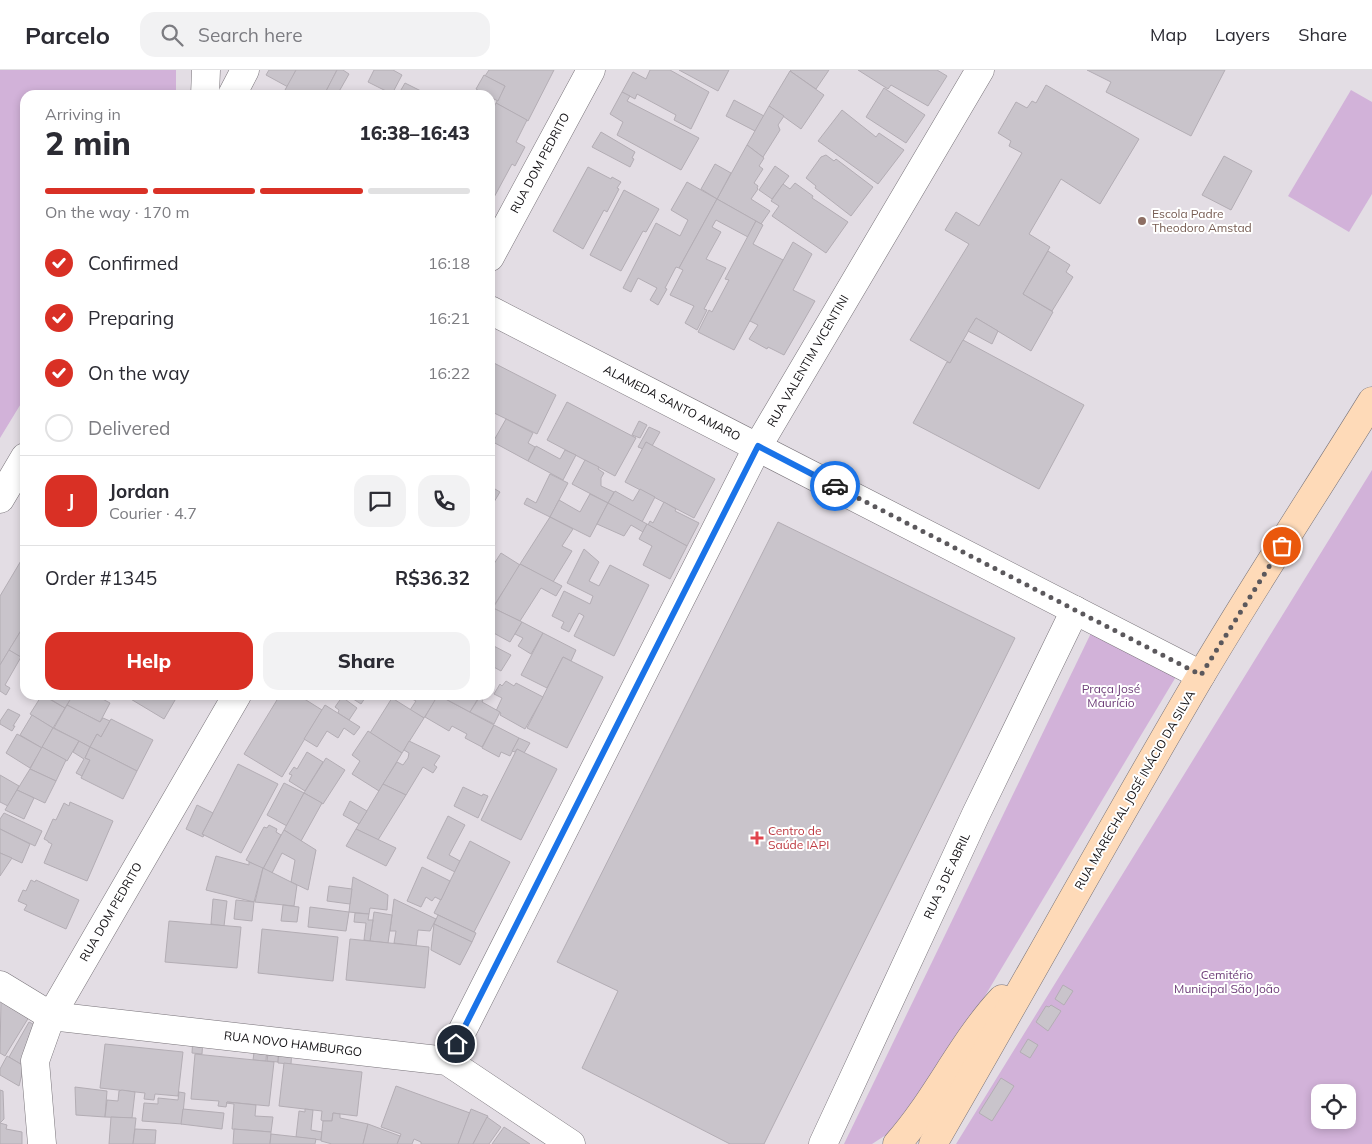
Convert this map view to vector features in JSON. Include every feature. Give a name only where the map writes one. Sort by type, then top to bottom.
[{"type":"main road","name":"RUA MARECHAL JOSÉ INÁCIO DA SILVA","points":[[933,1144],[1029,978],[1093,860],[1201,675],[1372,402]]},
{"type":"main road","name":"RUA MARECHAL JOSÉ INÁCIO DA SILVA","points":[[897,1144],[914,1125],[931,1101],[969,1040],[990,1012],[1029,978]]},
{"type":"street","points":[[205,90],[206,70]]},
{"type":"street","points":[[235,90],[245,70]]},
{"type":"street","name":"RUA DOM PEDRITO","points":[[495,248],[591,70]]},
{"type":"street","name":"RUA VALENTIM VICENTINI","points":[[447,1061],[758,446],[980,70]]},
{"type":"street","name":"ALAMEDA SANTO AMARO","points":[[495,313],[1201,675]]},
{"type":"street","points":[[0,499],[20,465]]},
{"type":"street","name":"RUA 3 DE ABRIL","points":[[823,1144],[976,814],[1075,610]]},
{"type":"street","name":"RUA DOM PEDRITO","points":[[42,1144],[35,1060],[51,1016],[234,700]]},
{"type":"street","name":"RUA NOVO HAMBURGO","points":[[0,985],[51,1016],[447,1061],[570,1144]]},
{"type":"green space","points":[[0,70],[176,70],[176,90],[20,90],[20,405],[0,438]]},
{"type":"green space","points":[[1351,90],[1372,102],[1372,194],[1349,232],[1288,196]]},
{"type":"green space","name":"Cemitério Municipal São João","points":[[1372,470],[1372,1144],[956,1144]]},
{"type":"green space","name":"Praça José Maurício","points":[[1092,631],[1177,675],[912,1118],[872,1144],[844,1144]]},
{"type":"building","points":[[269,70],[296,70],[288,87],[266,75]]},
{"type":"building","points":[[296,70],[337,70],[327,90],[285,90]]},
{"type":"building","points":[[337,70],[343,70],[349,74],[340,90],[327,90]]},
{"type":"building","points":[[374,70],[393,70],[402,75],[394,90],[384,90],[368,82]]},
{"type":"building","points":[[489,70],[554,70],[528,121],[496,103],[505,86],[485,76]]},
{"type":"building","points":[[650,70],[670,70],[709,92],[691,129],[674,120],[676,115],[637,94],[635,99],[622,92],[633,72],[646,79]]},
{"type":"building","points":[[679,70],[729,70],[718,91]]},
{"type":"building","points":[[791,70],[829,70],[816,89],[790,71]]},
{"type":"building","points":[[858,70],[937,70],[947,76],[928,106],[891,85],[888,89]]},
{"type":"building","points":[[1087,70],[1225,70],[1191,136],[1106,92],[1111,82]]},
{"type":"building","points":[[790,71],[824,95],[801,129],[769,106]]},
{"type":"building","points":[[484,75],[505,86],[498,101],[495,100],[495,90],[476,89]]},
{"type":"building","points":[[405,83],[419,90],[401,90]]},
{"type":"building","points":[[1046,85],[1139,139],[1100,204],[1061,179],[1029,234],[1050,247],[1023,294],[1053,312],[1031,351],[976,318],[950,363],[910,340],[969,244],[945,230],[956,212],[979,226],[1022,153],[1009,146],[1011,141],[998,133],[1016,102],[1027,108],[1032,101],[1036,103]]},
{"type":"building","points":[[884,88],[925,115],[906,143],[866,117]]},
{"type":"building","points":[[622,92],[630,96],[627,101],[699,138],[681,170],[617,135],[623,122],[610,114]]},
{"type":"building","points":[[734,100],[764,116],[755,131],[726,116]]},
{"type":"building","points":[[496,103],[527,120],[516,142],[525,147],[515,166],[512,164],[495,195]]},
{"type":"building","points":[[769,106],[784,116],[778,125],[780,130],[763,157],[747,145]]},
{"type":"building","points":[[842,110],[876,137],[879,133],[904,150],[878,184],[818,141]]},
{"type":"building","points":[[601,132],[635,152],[630,167],[592,147]]},
{"type":"building","points":[[747,145],[764,158],[759,166],[763,169],[754,183],[758,186],[758,189],[751,199],[770,211],[761,224],[717,199]]},
{"type":"building","points":[[826,155],[834,161],[836,159],[873,187],[851,216],[815,188],[816,186],[806,178],[821,157]]},
{"type":"building","points":[[1224,156],[1252,171],[1231,210],[1202,195]]},
{"type":"building","points":[[715,164],[731,173],[717,199],[701,189]]},
{"type":"building","points":[[775,166],[789,176],[772,199],[759,190]]},
{"type":"building","points":[[588,167],[621,182],[607,212],[604,210],[583,249],[553,231]]},
{"type":"building","points":[[687,182],[717,199],[679,268],[676,267],[658,305],[650,300],[657,288],[638,278],[631,292],[623,288],[656,223],[680,236],[688,220],[671,210]]},
{"type":"building","points":[[795,183],[813,196],[812,198],[848,222],[826,253],[772,216],[779,206],[771,201],[783,184],[790,189]]},
{"type":"building","points":[[624,190],[659,209],[646,232],[643,231],[621,271],[590,255]]},
{"type":"building","points":[[717,199],[756,221],[748,237],[716,220],[712,227],[721,232],[706,259],[726,268],[704,309],[707,310],[697,330],[685,323],[694,306],[670,295],[683,270],[679,268]]},
{"type":"building","points":[[756,221],[763,225],[753,244],[783,260],[734,350],[698,332],[709,310],[712,312],[729,280],[725,279]]},
{"type":"building","points":[[793,242],[812,254],[793,290],[815,301],[784,355],[768,347],[767,349],[749,339],[758,325],[750,321]]},
{"type":"building","points":[[1048,251],[1070,265],[1066,272],[1073,277],[1052,311],[1023,294]]},
{"type":"building","points":[[976,318],[998,331],[992,344],[968,331]]},
{"type":"building","points":[[963,340],[1084,405],[1039,489],[913,423],[947,362],[950,363]]},
{"type":"building","points":[[495,364],[556,395],[537,434],[495,413]]},
{"type":"building","points":[[567,402],[636,438],[615,476],[547,440]]},
{"type":"building","points":[[506,419],[533,433],[528,443],[535,447],[528,461],[495,443],[495,438]]},
{"type":"building","points":[[639,421],[647,425],[640,438],[632,435]]},
{"type":"building","points":[[649,427],[660,432],[652,446],[646,442],[643,449],[638,447]]},
{"type":"building","points":[[646,442],[715,479],[694,518],[625,482]]},
{"type":"building","points":[[536,446],[560,459],[565,450],[576,455],[563,480],[528,461]]},
{"type":"building","points":[[585,460],[599,467],[598,469],[604,473],[601,478],[601,486],[614,492],[608,503],[572,484]]},
{"type":"building","points":[[550,474],[568,483],[550,517],[524,504],[527,498],[536,503]]},
{"type":"building","points":[[495,489],[500,492],[495,500]]},
{"type":"building","points":[[640,489],[655,497],[642,522],[608,503],[615,491],[633,501]]},
{"type":"building","points":[[590,494],[608,503],[590,537],[550,517],[559,500],[580,512]]},
{"type":"building","points":[[664,502],[676,509],[675,511],[699,523],[687,546],[648,525],[650,521],[653,523]]},
{"type":"building","points":[[608,503],[647,524],[643,532],[631,525],[624,536],[597,524]]},
{"type":"building","points":[[550,517],[573,529],[562,546],[572,551],[553,582],[520,564]]},
{"type":"building","name":"Centro de Saúde IAPI","points":[[778,522],[1015,638],[764,1144],[730,1144],[582,1068],[618,991],[557,962]]},
{"type":"building","points":[[647,524],[687,546],[670,579],[643,565],[652,546],[639,539]]},
{"type":"building","points":[[584,549],[599,562],[589,581],[599,586],[610,565],[649,585],[614,656],[574,636],[584,616],[579,613],[569,632],[561,628],[564,622],[552,616],[564,591],[590,604],[593,596],[567,583]]},
{"type":"building","points":[[501,553],[520,565],[495,604],[495,562]]},
{"type":"building","points":[[20,562],[20,632],[0,665],[0,596]]},
{"type":"building","points":[[520,564],[562,586],[556,596],[541,588],[520,621],[495,609],[495,605]]},
{"type":"building","points":[[495,609],[522,622],[510,642],[495,634]]},
{"type":"building","points":[[522,622],[543,633],[531,654],[518,646],[523,638],[515,634]]},
{"type":"building","points":[[20,632],[20,657],[9,650]]},
{"type":"building","points":[[543,633],[576,650],[571,661],[563,657],[547,688],[521,675]]},
{"type":"building","points":[[495,647],[511,655],[501,671],[495,668]]},
{"type":"building","points":[[9,650],[20,656],[5,685],[10,688],[6,695],[0,691],[0,665]]},
{"type":"building","points":[[563,657],[603,677],[567,748],[527,728]]},
{"type":"building","points":[[506,681],[514,686],[516,683],[543,697],[525,729],[496,711],[502,698],[495,694],[495,692],[500,684],[502,686]]},
{"type":"building","points":[[39,700],[51,700],[65,708],[53,728],[30,714]]},
{"type":"building","points":[[52,700],[70,700],[65,708]]},
{"type":"building","points":[[70,700],[104,700],[110,703],[100,722],[67,705]]},
{"type":"building","points":[[132,700],[175,700],[164,719]]},
{"type":"building","points":[[277,700],[306,700],[322,710],[282,777],[244,754]]},
{"type":"building","points":[[340,700],[346,700],[357,708],[349,720],[338,713],[339,710],[335,707]]},
{"type":"building","points":[[355,700],[364,700],[361,704]]},
{"type":"building","points":[[391,700],[395,700],[424,718],[402,753],[370,733]]},
{"type":"building","points":[[414,700],[435,700],[424,718],[410,710],[416,701]]},
{"type":"building","points":[[435,700],[447,700],[494,725],[482,747],[465,738],[467,734],[452,726],[449,731],[425,717]]},
{"type":"building","points":[[447,700],[477,700],[470,712]]},
{"type":"building","points":[[478,700],[483,700],[482,702],[500,712],[494,724],[470,712]]},
{"type":"building","points":[[67,705],[100,722],[103,718],[110,721],[101,737],[97,734],[90,747],[54,728]]},
{"type":"building","points":[[325,705],[360,727],[354,735],[344,728],[338,738],[327,731],[317,747],[304,739]]},
{"type":"building","points":[[8,709],[20,715],[12,731],[0,724]]},
{"type":"building","points":[[32,715],[53,728],[42,748],[20,735]]},
{"type":"building","points":[[111,719],[153,740],[137,771],[90,747],[97,734],[101,737]]},
{"type":"building","points":[[494,725],[519,738],[510,756],[501,752],[499,757],[482,748]]},
{"type":"building","points":[[53,728],[79,741],[67,761],[42,747]]},
{"type":"building","points":[[368,731],[402,753],[379,791],[352,774],[360,761],[352,755]]},
{"type":"building","points":[[17,734],[42,748],[30,768],[6,753]]},
{"type":"building","points":[[519,738],[530,743],[524,753],[517,749],[515,752],[512,751]]},
{"type":"building","points":[[79,741],[90,747],[85,758],[90,760],[82,776],[76,773],[84,759],[73,752]]},
{"type":"building","points":[[409,741],[440,756],[434,765],[437,767],[433,773],[423,767],[406,795],[383,784],[397,762],[403,765],[408,758],[409,753],[404,750]]},
{"type":"building","points":[[42,747],[66,760],[56,781],[30,769]]},
{"type":"building","points":[[90,747],[137,771],[123,799],[81,778],[90,760],[85,758]]},
{"type":"building","points":[[517,749],[557,769],[521,840],[481,820]]},
{"type":"building","points":[[307,752],[323,762],[305,791],[289,781],[292,775],[289,774],[294,767],[297,769]]},
{"type":"building","points":[[326,758],[345,770],[323,804],[304,793]]},
{"type":"building","points":[[238,764],[278,784],[241,853],[202,834]]},
{"type":"building","points":[[30,769],[56,781],[45,803],[17,790]]},
{"type":"building","points":[[0,775],[19,786],[8,806],[0,802]]},
{"type":"building","points":[[284,783],[304,793],[287,826],[267,815]]},
{"type":"building","points":[[383,784],[406,795],[378,840],[356,829]]},
{"type":"building","points":[[463,787],[482,796],[483,794],[488,796],[478,818],[454,806]]},
{"type":"building","points":[[17,790],[34,798],[24,819],[5,810]]},
{"type":"building","points":[[304,793],[322,803],[301,841],[284,830]]},
{"type":"building","points":[[350,801],[367,811],[359,824],[343,815]]},
{"type":"building","points":[[70,802],[113,821],[87,881],[44,863],[52,844],[44,839],[53,819],[56,820],[64,803],[69,806]]},
{"type":"building","points":[[197,805],[213,813],[202,834],[204,835],[203,837],[186,829]]},
{"type":"building","points":[[4,813],[42,831],[35,846],[0,829],[0,819]]},
{"type":"building","points":[[448,816],[465,825],[449,855],[460,861],[455,872],[427,858]]},
{"type":"building","points":[[269,825],[277,829],[276,832],[281,835],[263,869],[246,860],[264,827],[267,828]]},
{"type":"building","points":[[0,829],[30,844],[22,863],[0,853]]},
{"type":"building","points":[[356,829],[396,848],[386,866],[346,846]]},
{"type":"building","points":[[284,830],[316,850],[308,890],[291,882],[295,860],[282,853],[272,873],[263,869]]},
{"type":"building","points":[[470,841],[510,862],[474,932],[434,913]]},
{"type":"building","points":[[0,853],[12,858],[0,876]]},
{"type":"building","points":[[216,856],[249,865],[249,862],[263,868],[254,902],[206,890]]},
{"type":"building","points":[[422,867],[450,881],[441,900],[435,897],[432,901],[426,897],[421,907],[407,901]]},
{"type":"building","points":[[263,868],[297,885],[294,906],[255,902]]},
{"type":"building","points":[[353,877],[388,895],[387,910],[370,908],[369,914],[349,912]]},
{"type":"building","points":[[31,880],[35,882],[36,880],[79,900],[66,929],[24,910],[27,905],[18,901],[23,890],[26,891]]},
{"type":"building","points":[[329,886],[352,889],[350,904],[327,901]]},
{"type":"building","points":[[213,899],[227,901],[224,926],[211,924]]},
{"type":"building","points":[[394,899],[436,919],[430,931],[418,930],[416,946],[394,943],[396,931],[390,931]]},
{"type":"building","points":[[236,900],[254,902],[252,921],[234,919]]},
{"type":"building","points":[[283,905],[299,907],[297,922],[281,921]]},
{"type":"building","points":[[310,907],[349,912],[346,931],[308,927]]},
{"type":"building","points":[[374,912],[392,915],[388,943],[370,941]]},
{"type":"building","points":[[355,913],[369,914],[368,920],[373,920],[370,941],[364,940],[366,923],[354,922]]},
{"type":"building","points":[[438,915],[476,933],[472,942],[434,924]]},
{"type":"building","points":[[169,921],[241,927],[237,968],[165,962]]},
{"type":"building","points":[[434,924],[472,942],[460,965],[431,950]]},
{"type":"building","points":[[262,929],[338,937],[333,981],[258,973]]},
{"type":"building","points":[[350,939],[429,947],[425,988],[346,980]]},
{"type":"building","points":[[1063,985],[1073,991],[1064,1005],[1055,999]]},
{"type":"building","points":[[1,1000],[29,1017],[5,1056],[0,1053]]},
{"type":"building","points":[[1051,1005],[1061,1011],[1048,1031],[1036,1022],[1046,1006],[1049,1007]]},
{"type":"building","points":[[29,1022],[41,1028],[24,1066],[9,1057]]},
{"type":"building","points":[[193,1037],[203,1039],[202,1054],[192,1053]]},
{"type":"building","points":[[1028,1039],[1038,1045],[1030,1058],[1020,1052]]},
{"type":"building","points":[[105,1044],[183,1052],[178,1096],[155,1094],[154,1100],[144,1099],[145,1093],[100,1088]]},
{"type":"building","points":[[255,1045],[267,1046],[266,1061],[253,1060]]},
{"type":"building","points":[[269,1046],[279,1047],[278,1062],[267,1061]]},
{"type":"building","points":[[279,1047],[292,1049],[291,1064],[278,1063]]},
{"type":"building","points":[[195,1054],[274,1062],[269,1106],[227,1102],[226,1107],[218,1106],[219,1101],[191,1099]]},
{"type":"building","points":[[7,1056],[24,1066],[19,1086],[0,1075],[0,1069]]},
{"type":"building","points":[[284,1063],[362,1072],[357,1116],[333,1113],[332,1121],[323,1121],[321,1120],[322,1111],[279,1106]]},
{"type":"building","points":[[1001,1078],[1014,1086],[992,1121],[979,1113]]},
{"type":"building","points":[[396,1086],[470,1113],[458,1144],[421,1144],[421,1142],[414,1139],[412,1144],[397,1144],[401,1134],[381,1127]]},
{"type":"building","points":[[75,1087],[107,1091],[105,1117],[76,1115]]},
{"type":"building","points":[[0,1090],[3,1091],[4,1119],[0,1123]]},
{"type":"building","points":[[119,1091],[135,1092],[132,1118],[105,1117],[107,1100],[118,1101]]},
{"type":"building","points":[[179,1092],[185,1093],[182,1124],[142,1121],[144,1103],[158,1104],[158,1098],[178,1100]]},
{"type":"building","points":[[227,1102],[256,1105],[255,1116],[273,1117],[271,1132],[232,1129],[234,1104]]},
{"type":"building","points":[[183,1109],[224,1113],[222,1129],[181,1124]]},
{"type":"building","points":[[305,1109],[313,1110],[311,1130],[322,1132],[321,1140],[296,1137],[299,1111],[305,1112]]},
{"type":"building","points":[[471,1109],[488,1116],[473,1144],[458,1144]]},
{"type":"building","points":[[333,1113],[340,1114],[340,1118],[368,1124],[363,1144],[332,1144],[321,1141],[323,1121],[332,1121]]},
{"type":"building","points":[[111,1117],[136,1118],[133,1144],[109,1144]]},
{"type":"building","points":[[487,1117],[501,1127],[489,1144],[473,1144]]},
{"type":"building","points":[[0,1123],[7,1125],[6,1129],[22,1132],[22,1144],[0,1144]]},
{"type":"building","points":[[368,1124],[400,1136],[397,1144],[363,1144]]},
{"type":"building","points":[[504,1127],[530,1144],[492,1144]]},
{"type":"building","points":[[135,1129],[156,1130],[155,1144],[133,1144]]},
{"type":"building","points":[[234,1129],[271,1132],[270,1144],[233,1144]]},
{"type":"building","points":[[271,1134],[316,1139],[315,1144],[270,1144]]},
{"type":"way so far","points":[[835,486],[1201,675],[1282,546]]},
{"type":"place","name":"Escola Padre Theodoro Amstad","points":[[1142,221]]},
{"type":"place","name":"Centro de Saúde IAPI","points":[[757,838]]},
{"type":"route","points":[[456,1044],[758,446],[835,486]]}]
